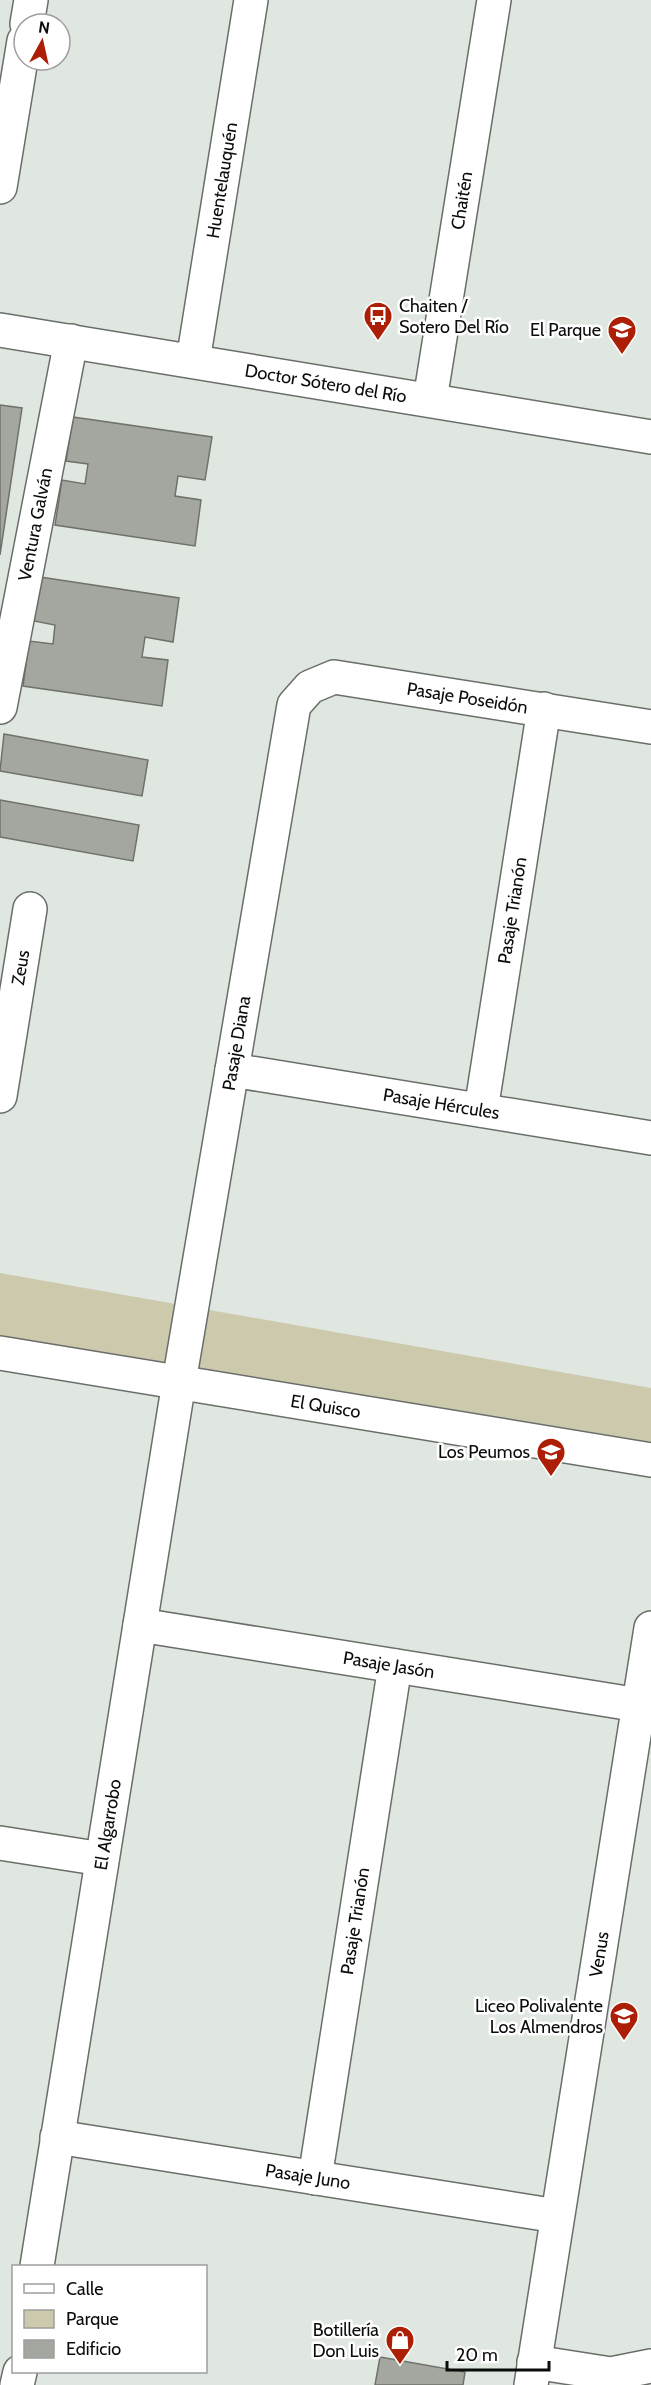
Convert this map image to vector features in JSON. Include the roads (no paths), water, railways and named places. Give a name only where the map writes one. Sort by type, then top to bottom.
[{"type":"street","name":"Huentelauquén","points":[[193,362],[251,0]]},
{"type":"street","name":"Chaitén","points":[[429,400],[494,0]]},
{"type":"street","points":[[0,186],[19,72]]},
{"type":"street","name":"Doctor Sótero del Río","points":[[0,330],[651,437]]},
{"type":"street","name":"Ventura Galván","points":[[0,707],[71,341]]},
{"type":"street","name":"Pasaje Poseidón","points":[[294,705],[310,687],[334,677],[651,727]]},
{"type":"street","name":"Pasaje Diana","points":[[178,1382],[294,705]]},
{"type":"street","name":"Pasaje Trianón","points":[[481,1110],[544,709]]},
{"type":"street","name":"Zeus","points":[[0,1096],[7,1008],[30,909]]},
{"type":"street","name":"Pasaje Hércules","points":[[231,1070],[651,1138]]},
{"type":"street","name":"El Quisco","points":[[0,1353],[651,1460]]},
{"type":"street","name":"El Algarrobo","points":[[37,2265],[178,1382]]},
{"type":"street","name":"Pasaje Jasón","points":[[140,1625],[639,1705]]},
{"type":"street","name":"Venus","points":[[533,2373],[651,1628]]},
{"type":"street","name":"Pasaje Trianón","points":[[315,2178],[395,1666]]},
{"type":"street","points":[[0,1843],[102,1859]]},
{"type":"street","name":"Pasaje Juno","points":[[57,2137],[557,2216]]},
{"type":"street","points":[[533,2373],[611,2374],[651,2366]]},
{"type":"place","name":"Chaiten / Sotero Del Río","points":[[378,342]]},
{"type":"place","name":"El Parque","points":[[622,356]]},
{"type":"place","name":"Los Peumos","points":[[551,1478]]},
{"type":"place","name":"Liceo Polivalente Los Almendros","points":[[624,2042]]},
{"type":"place","name":"Botillería Don Luis","points":[[400,2366]]}]
